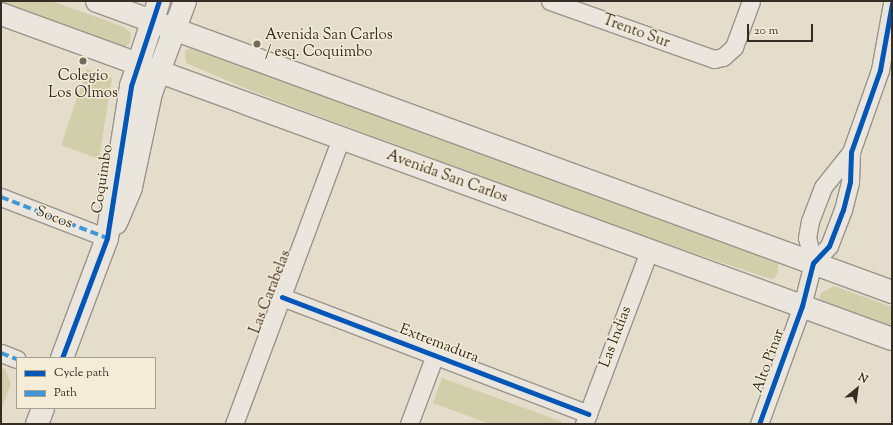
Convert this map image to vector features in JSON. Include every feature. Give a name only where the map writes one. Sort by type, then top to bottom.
[{"type":"main road","points":[[97,1],[155,11],[175,29],[892,292]]},
{"type":"main road","name":"Coquimbo","points":[[62,357],[107,238],[131,187],[158,71],[186,1]]},
{"type":"main road","name":"Coquimbo","points":[[107,238],[136,64],[155,11]]},
{"type":"main road","name":"Avenida San Carlos","points":[[1,14],[892,339]]},
{"type":"main road","points":[[37,424],[43,409]]},
{"type":"street","name":"Trento Sur","points":[[550,1],[708,58],[723,57],[734,47],[751,1]]},
{"type":"street","points":[[813,263],[829,246],[843,210],[850,182],[851,152],[880,70],[892,3]]},
{"type":"street","points":[[880,70],[892,49]]},
{"type":"street","name":"Las Carabelas","points":[[234,424],[341,138]]},
{"type":"street","points":[[813,263],[807,238],[810,221],[823,187],[851,152]]},
{"type":"street","name":"Socos","points":[[1,198],[107,238]]},
{"type":"street","name":"Las Indias","points":[[586,419],[649,251]]},
{"type":"street","name":"Alto Pinar","points":[[759,424],[802,306],[813,263]]},
{"type":"street","name":"Extremadura","points":[[282,297],[435,355],[586,419]]},
{"type":"street","points":[[1,353],[16,360]]},
{"type":"street","points":[[409,424],[435,355]]},
{"type":"shaded area","points":[[1,1],[52,1],[124,27],[131,33],[130,43],[122,49],[1,6]]},
{"type":"shaded area","points":[[198,46],[772,258],[778,264],[778,273],[773,279],[768,278],[634,233],[254,92],[186,63],[185,50]]},
{"type":"shaded area","points":[[87,69],[112,78],[99,159],[61,145]]},
{"type":"shaded area","points":[[834,286],[892,307],[892,330],[825,306],[819,299],[821,293]]},
{"type":"shaded area","points":[[1,368],[5,369],[11,384],[1,410]]},
{"type":"shaded area","points":[[442,378],[563,422],[562,424],[490,424],[433,403]]},
{"type":"marked path","points":[[1,197],[107,238]]},
{"type":"marked path","points":[[1,353],[16,359]]},
{"type":"cycle path","points":[[62,357],[107,238],[131,86],[159,1]]},
{"type":"cycle path","points":[[759,424],[802,306],[813,263],[829,246],[843,210],[850,182],[851,152],[880,70],[892,3]]},
{"type":"cycle path","points":[[282,297],[588,414]]},
{"type":"place","name":"Avenida San Carlos / esq. Coquimbo","points":[[257,44]]},
{"type":"place","name":"Colegio Los Olmos","points":[[83,61]]}]
